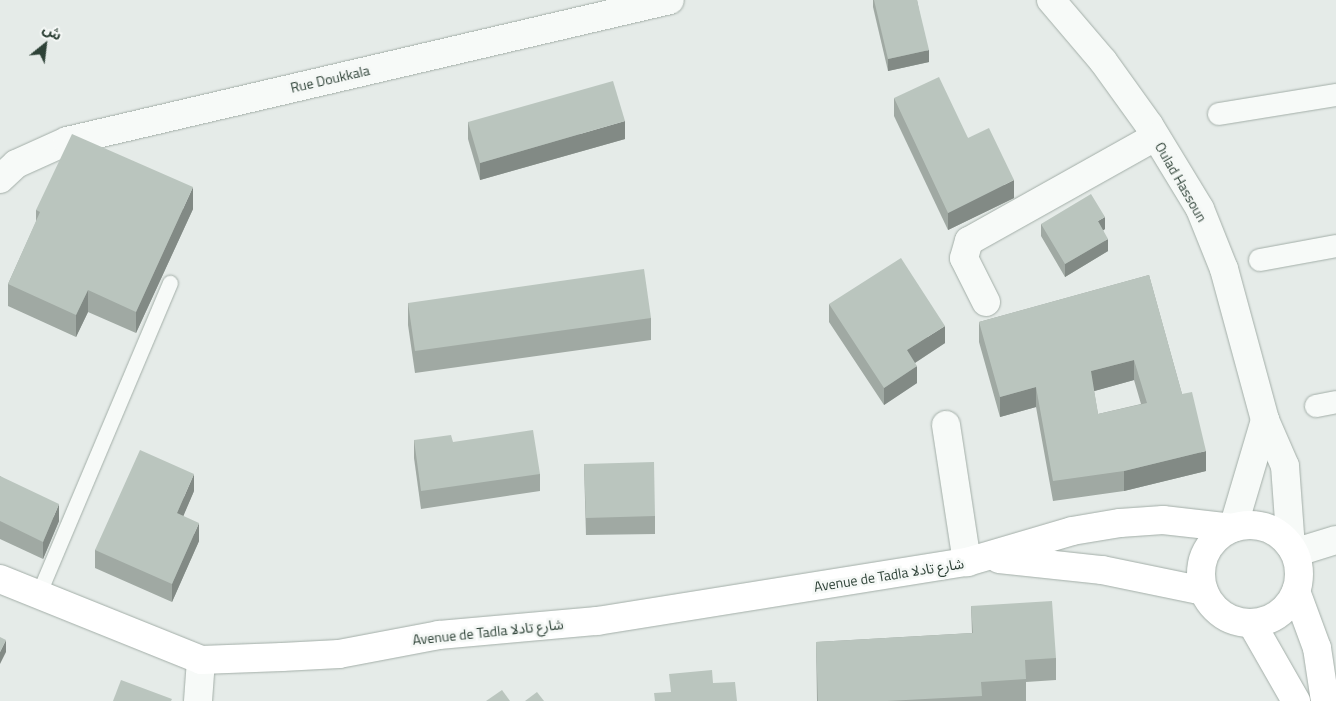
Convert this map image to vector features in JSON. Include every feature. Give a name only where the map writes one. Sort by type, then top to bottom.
[{"type":"main road","name":"Avenue de Tadla شارع تادلا","points":[[0,579],[201,660],[339,654],[439,636],[597,621],[977,560],[1072,532],[1120,524],[1163,520],[1233,528]]},
{"type":"main road","points":[[1264,527],[1279,535],[1294,550],[1299,577],[1296,592],[1279,614],[1252,624],[1222,615],[1204,591],[1202,560],[1220,535],[1233,528],[1264,527]]},
{"type":"main road","name":"Avenue de Tadla شارع تادلا","points":[[977,560],[1102,570],[1204,591]]},
{"type":"main road","points":[[1296,592],[1318,648],[1325,701]]},
{"type":"main road","points":[[1252,624],[1296,701]]},
{"type":"street","name":"Rue Doukkala","points":[[0,179],[16,164],[67,141],[670,0]]},
{"type":"street","name":"Oulad Hassoun","points":[[1051,0],[1103,61],[1155,137],[1200,209],[1224,269],[1265,420],[1285,466],[1294,550]]},
{"type":"street","points":[[1219,114],[1336,95]]},
{"type":"street","points":[[986,302],[964,258],[969,241],[1155,137]]},
{"type":"street","points":[[1260,260],[1336,246]]},
{"type":"street","points":[[1233,528],[1265,420]]},
{"type":"street","points":[[946,425],[977,560]]},
{"type":"street","points":[[1294,550],[1336,540]]},
{"type":"street","points":[[198,701],[201,660]]},
{"type":"lane","points":[[38,595],[170,283]]},
{"type":"building","points":[[874,0],[917,0],[929,50],[888,59]]},
{"type":"building","points":[[939,77],[968,138],[989,128],[1014,180],[948,213],[894,98]]},
{"type":"building","points":[[613,81],[625,121],[480,163],[468,122]]},
{"type":"building","points":[[72,134],[193,187],[136,312],[88,290],[76,315],[8,284],[40,212],[36,210]]},
{"type":"building","points":[[1091,194],[1105,217],[1098,221],[1108,239],[1065,264],[1041,224]]},
{"type":"building","points":[[901,258],[945,326],[907,350],[917,366],[884,388],[829,304]]},
{"type":"building","points":[[644,269],[651,318],[415,351],[408,303]]},
{"type":"building","points":[[1149,275],[1182,394],[1192,392],[1206,451],[1124,471],[1053,481],[1036,387],[1000,397],[979,322]],"holes":[[[1134,360],[1147,403],[1098,414],[1091,371]]]},
{"type":"building","points":[[533,430],[540,474],[421,491],[414,440],[451,435],[453,442]]},
{"type":"building","points":[[140,450],[194,474],[177,513],[199,523],[172,584],[95,550]]},
{"type":"building","points":[[654,462],[655,516],[586,518],[584,464]]},
{"type":"building","points":[[0,476],[59,504],[43,542],[0,521]]},
{"type":"building","points":[[1052,601],[1056,658],[1025,660],[1026,679],[981,682],[982,696],[887,701],[818,701],[816,642],[973,633],[971,606]]},
{"type":"building","points":[[0,637],[6,640],[0,652]]},
{"type":"building","points":[[712,670],[713,683],[735,682],[737,701],[655,701],[654,693],[671,692],[669,674]]},
{"type":"building","points":[[121,680],[172,699],[171,701],[113,701]]},
{"type":"building","points":[[502,690],[510,701],[486,701]]},
{"type":"building","points":[[537,692],[544,701],[525,701]]}]
